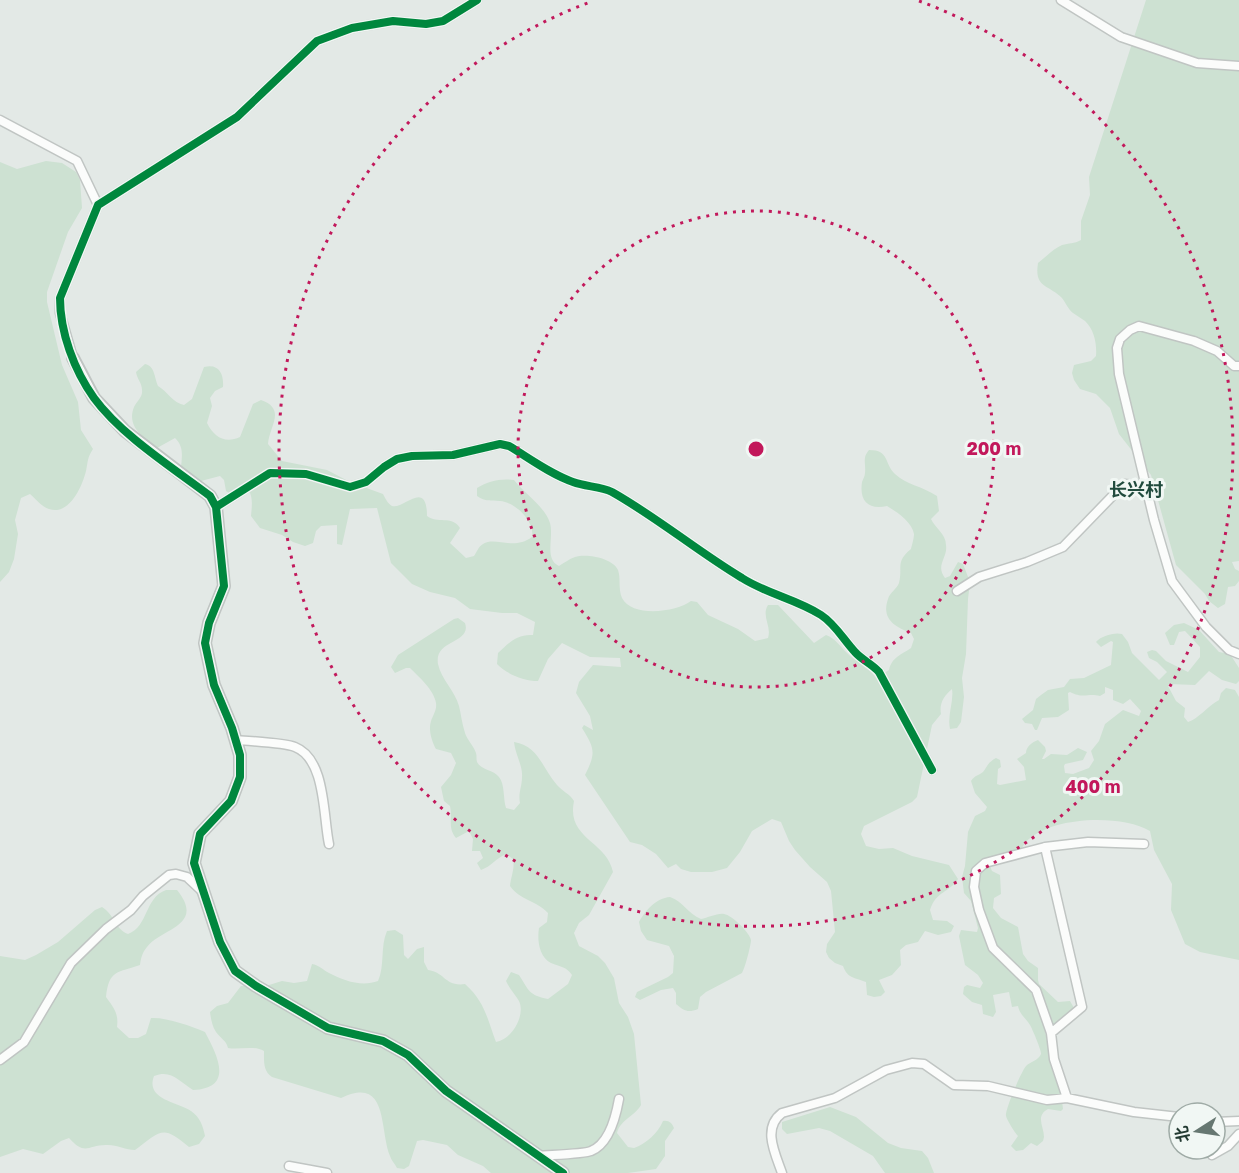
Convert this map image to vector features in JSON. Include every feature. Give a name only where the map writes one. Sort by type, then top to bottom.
[{"type":"street","points":[[477,0],[443,21],[426,24],[393,21],[352,28],[317,41],[237,117],[98,205],[60,298],[60,313],[73,358],[94,398],[125,431],[210,496],[216,507],[224,586],[209,623],[205,643],[214,685],[240,755],[240,777],[231,801],[200,834],[195,863],[220,942],[235,971],[256,986],[328,1028],[382,1041],[408,1055],[446,1091],[563,1173]]},
{"type":"street","points":[[1061,0],[1121,37],[1197,63],[1239,66]]},
{"type":"street","points":[[0,120],[77,162],[98,205]]},
{"type":"street","points":[[1239,366],[1234,366],[1217,351],[1194,341],[1139,326],[1120,339],[1117,348],[1119,374],[1172,581],[1206,627],[1229,650],[1239,654]]},
{"type":"street","points":[[216,507],[270,473],[306,474],[350,487],[366,482],[397,459],[412,456],[453,455],[500,444],[509,446],[569,481],[589,488],[602,487],[660,520],[742,578],[763,590],[804,606],[822,616],[834,626],[856,654],[872,664],[879,672],[932,770]]},
{"type":"street","points":[[957,591],[979,577],[1027,562],[1063,547],[1124,484],[1146,486]]},
{"type":"street","points":[[235,740],[296,747],[313,762],[323,794],[324,822],[329,844]]},
{"type":"street","points":[[1067,1098],[1054,1059],[1051,1033],[1036,990],[993,948],[979,910],[974,887],[975,871],[985,863],[1045,847],[1088,842],[1144,844]]},
{"type":"street","points":[[1045,847],[1082,1006],[1051,1033]]},
{"type":"street","points":[[0,1060],[24,1042],[71,963],[106,929],[131,910],[143,896],[170,875],[176,874],[187,877],[204,893]]},
{"type":"street","points":[[782,1173],[773,1148],[771,1128],[775,1119],[782,1113],[835,1098],[886,1070],[912,1063],[924,1064],[954,1085],[988,1086],[1047,1100],[1067,1098],[1134,1112],[1167,1116]]},
{"type":"street","points":[[539,1156],[591,1151],[604,1140],[615,1122],[620,1099]]},
{"type":"street","points":[[1227,1147],[1239,1134]]},
{"type":"street","points":[[289,1166],[327,1173]]},
{"type":"green space","points":[[1146,0],[1239,0],[1239,561],[1232,562],[1235,569],[1239,571],[1239,581],[1235,586],[1228,587],[1225,604],[1218,608],[1176,565],[1151,475],[1119,434],[1110,408],[1096,394],[1080,389],[1074,380],[1072,373],[1074,365],[1091,361],[1096,356],[1091,328],[1071,311],[1062,298],[1043,285],[1037,271],[1038,263],[1056,249],[1081,240],[1081,221],[1090,195],[1089,177]]},
{"type":"green space","points":[[46,161],[62,163],[76,172],[80,180],[82,208],[68,232],[47,292],[47,302],[62,365],[78,402],[81,430],[93,449],[78,492],[74,499],[63,508],[56,510],[46,508],[30,494],[21,498],[15,520],[18,534],[14,559],[9,572],[0,582],[0,162],[17,169]]},
{"type":"green space","points":[[145,364],[152,369],[158,386],[184,405],[192,399],[204,367],[217,368],[223,378],[223,387],[215,391],[210,398],[212,406],[207,423],[220,438],[230,440],[240,437],[253,404],[261,400],[269,404],[275,413],[268,444],[282,461],[327,470],[350,482],[383,494],[392,506],[414,498],[423,499],[427,516],[453,522],[460,528],[450,543],[466,558],[474,556],[483,544],[488,542],[518,543],[532,537],[527,519],[518,509],[506,502],[486,500],[477,496],[477,488],[485,484],[500,480],[514,480],[539,506],[550,523],[551,553],[554,563],[559,566],[580,556],[611,562],[618,570],[621,595],[627,604],[645,611],[655,611],[676,608],[691,601],[697,602],[708,615],[738,629],[755,641],[768,638],[766,609],[768,605],[778,605],[814,643],[826,635],[837,642],[876,678],[889,670],[895,659],[911,648],[914,639],[911,633],[895,625],[886,612],[889,597],[899,583],[901,561],[911,549],[913,530],[907,521],[895,511],[887,506],[870,505],[862,495],[866,456],[869,450],[880,452],[900,478],[937,496],[939,511],[931,519],[946,541],[946,550],[941,565],[942,573],[945,578],[950,576],[958,562],[963,564],[970,582],[966,654],[962,678],[964,697],[961,722],[957,728],[950,729],[952,689],[943,700],[941,714],[932,725],[917,797],[912,802],[864,826],[861,834],[866,846],[879,849],[893,848],[912,856],[949,865],[958,879],[936,899],[930,910],[933,920],[947,921],[954,926],[951,932],[938,935],[925,931],[918,942],[906,945],[900,950],[901,965],[892,975],[879,980],[885,992],[881,996],[874,997],[867,995],[866,982],[849,975],[843,966],[829,958],[826,952],[827,944],[835,932],[831,891],[827,882],[795,850],[781,822],[772,819],[752,831],[740,852],[727,868],[712,872],[691,872],[681,869],[676,864],[668,868],[656,854],[642,845],[630,842],[585,775],[591,761],[592,746],[582,728],[584,725],[593,730],[590,716],[576,693],[579,682],[593,665],[621,667],[620,658],[590,657],[562,643],[548,659],[538,681],[521,678],[506,671],[497,664],[498,653],[518,637],[533,635],[535,622],[517,613],[470,609],[455,598],[430,592],[412,584],[391,563],[377,508],[350,509],[342,545],[337,544],[337,525],[321,526],[316,531],[313,543],[305,546],[260,528],[251,516],[251,495],[244,484],[229,493],[220,476],[201,481],[181,467],[181,448],[175,438],[157,448],[134,426],[132,414],[142,395],[136,372]]},
{"type":"green space","points":[[458,618],[465,623],[466,630],[463,635],[442,650],[438,656],[438,664],[459,706],[465,733],[475,750],[477,762],[481,767],[499,777],[506,808],[514,810],[520,803],[522,777],[514,742],[529,748],[557,785],[574,801],[573,814],[576,824],[603,853],[613,872],[589,915],[579,923],[574,933],[579,946],[598,956],[614,978],[619,1003],[628,1017],[634,1034],[641,1105],[621,1125],[617,1133],[628,1147],[634,1148],[651,1138],[663,1121],[670,1122],[674,1128],[665,1141],[665,1156],[656,1169],[628,1173],[491,1173],[483,1166],[458,1155],[447,1145],[423,1140],[417,1141],[409,1166],[404,1169],[397,1168],[390,1156],[375,1099],[367,1094],[356,1093],[341,1098],[272,1077],[266,1069],[264,1051],[255,1048],[228,1048],[213,1025],[210,1012],[217,1006],[228,1003],[241,986],[269,985],[282,981],[294,983],[307,981],[312,964],[347,981],[372,983],[378,981],[387,931],[395,930],[403,935],[404,955],[408,959],[417,949],[424,947],[424,962],[428,970],[438,973],[453,983],[465,984],[472,991],[485,1011],[496,1042],[507,1037],[519,1020],[521,1007],[519,1001],[506,981],[511,972],[519,975],[533,994],[548,999],[568,984],[572,975],[570,972],[547,960],[540,948],[539,928],[547,922],[548,913],[539,905],[519,895],[510,886],[513,859],[506,854],[481,870],[477,863],[483,858],[480,851],[472,851],[473,839],[469,831],[456,838],[453,834],[450,806],[444,801],[441,787],[451,775],[456,763],[451,753],[436,749],[432,739],[430,724],[436,708],[435,698],[426,684],[410,668],[395,673],[391,667],[398,655]]},
{"type":"green space","points":[[1184,623],[1199,630],[1219,652],[1230,654],[1239,668],[1239,681],[1236,684],[1222,680],[1209,671],[1195,685],[1169,684],[1168,686],[1176,701],[1185,708],[1184,717],[1188,722],[1219,700],[1226,688],[1235,690],[1239,697],[1239,960],[1200,952],[1185,944],[1171,910],[1172,884],[1154,850],[1150,831],[1137,826],[1122,822],[1086,820],[1051,827],[1036,834],[1025,843],[1016,859],[990,866],[992,871],[1000,875],[1001,894],[994,898],[993,908],[1001,918],[1018,927],[1023,954],[1038,968],[1039,984],[1058,1002],[1070,1001],[1074,1008],[1045,1031],[1063,1109],[1061,1111],[1048,1109],[1042,1115],[1043,1141],[1037,1146],[1031,1143],[1023,1150],[1016,1151],[1011,1146],[1018,1136],[1006,1112],[1024,1070],[1038,1058],[1041,1052],[1031,1027],[1018,1006],[1012,1007],[1009,992],[993,995],[996,1012],[993,1017],[983,1014],[982,1005],[972,1002],[963,994],[964,987],[967,985],[980,988],[983,983],[978,975],[965,965],[959,936],[961,930],[977,932],[978,928],[971,901],[964,893],[962,877],[968,832],[975,816],[985,811],[987,807],[975,793],[971,781],[996,758],[1000,760],[1001,767],[998,769],[997,784],[1026,780],[1024,767],[1017,759],[1038,740],[1046,751],[1042,759],[1051,754],[1067,755],[1078,748],[1087,752],[1083,760],[1065,764],[1065,773],[1073,774],[1089,768],[1094,760],[1091,751],[1099,741],[1105,724],[1123,710],[1139,716],[1141,711],[1130,699],[1123,704],[1113,700],[1113,690],[1105,687],[1105,693],[1100,696],[1070,692],[1068,693],[1069,710],[1058,717],[1042,718],[1037,730],[1032,724],[1025,723],[1022,719],[1033,710],[1036,699],[1048,690],[1064,687],[1070,679],[1084,678],[1111,665],[1113,642],[1101,647],[1096,642],[1108,635],[1122,634],[1132,653],[1159,680],[1167,672],[1149,658],[1147,652],[1152,650],[1166,661],[1188,672],[1200,657],[1200,647],[1185,631],[1179,632],[1174,645],[1170,645],[1165,633],[1174,625]]},
{"type":"green space","points":[[166,890],[177,890],[185,902],[187,911],[184,919],[147,947],[140,965],[120,971],[112,977],[106,997],[116,1014],[117,1027],[129,1038],[138,1038],[146,1034],[151,1018],[171,1020],[205,1032],[218,1060],[218,1077],[214,1083],[206,1088],[193,1090],[175,1077],[160,1074],[154,1076],[152,1084],[158,1095],[194,1113],[201,1122],[205,1136],[199,1144],[189,1147],[173,1135],[162,1133],[135,1150],[108,1145],[84,1148],[79,1147],[69,1138],[43,1154],[23,1149],[0,1157],[0,956],[25,960],[36,955],[58,942],[95,910],[102,907],[120,929],[128,934],[140,925],[154,899]]},
{"type":"green space","points":[[670,897],[701,919],[718,914],[727,915],[744,929],[751,940],[742,973],[706,992],[700,997],[698,1009],[691,1011],[684,1010],[676,1004],[676,993],[673,988],[661,990],[640,1000],[635,997],[637,992],[673,973],[674,956],[669,946],[647,940],[641,931],[639,922],[652,906]]},
{"type":"green space","points":[[830,1107],[856,1117],[888,1143],[901,1148],[922,1151],[928,1158],[934,1173],[885,1173],[873,1156],[830,1131],[819,1128],[787,1134],[782,1129],[782,1122]]},
{"type":"cycle path","points":[[477,0],[443,21],[426,24],[393,21],[352,28],[317,41],[237,117],[98,205],[60,298],[65,337],[74,363],[94,398],[105,412],[133,438],[210,496],[216,507],[224,586],[209,623],[205,643],[214,685],[232,728],[240,755],[240,777],[231,801],[200,834],[194,863],[220,942],[235,971],[256,986],[328,1028],[383,1041],[408,1055],[446,1091],[563,1173]]},
{"type":"cycle path","points":[[216,507],[270,473],[306,474],[350,487],[366,482],[397,459],[412,456],[453,455],[500,444],[509,446],[564,479],[612,492],[742,578],[811,609],[826,619],[858,655],[879,672],[932,770]]},
{"type":"district","name":"长兴村","points":[[1136,490]]}]
